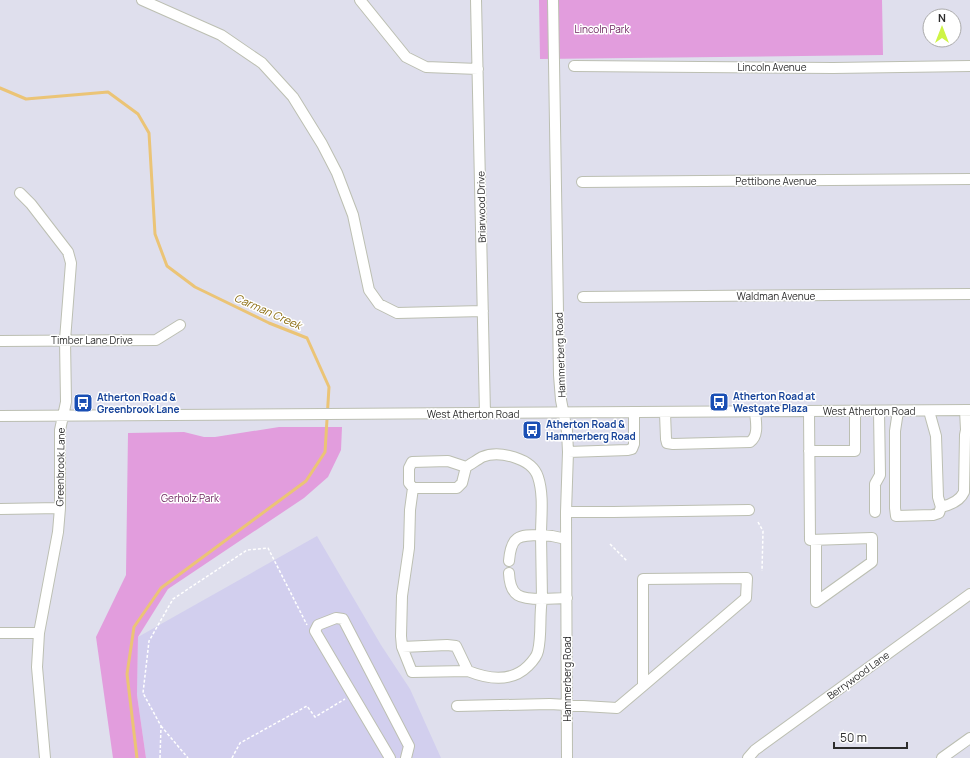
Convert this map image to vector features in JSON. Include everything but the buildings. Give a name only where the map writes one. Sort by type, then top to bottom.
[{"type":"street","points":[[142,0],[221,35],[262,63],[293,97],[322,144],[337,173],[353,216],[369,290],[379,304],[397,313],[483,311]]},
{"type":"street","points":[[360,0],[406,57],[426,67],[478,69]]},
{"type":"street","name":"Briarwood Drive","points":[[476,0],[485,414]]},
{"type":"street","name":"Hammerberg Road","points":[[554,0],[559,375],[561,400],[567,431],[568,452],[566,512],[567,758]]},
{"type":"street","name":"Lincoln Avenue","points":[[574,66],[833,68],[970,66]]},
{"type":"street","name":"Pettibone Avenue","points":[[582,182],[970,179]]},
{"type":"street","name":"Greenbrook Lane","points":[[20,193],[31,204],[68,252],[71,263],[65,340],[66,402],[60,430],[60,508],[58,532],[38,633],[37,667],[45,758]]},
{"type":"street","name":"Waldman Avenue","points":[[583,297],[970,294]]},
{"type":"street","name":"Timber Lane Drive","points":[[0,341],[156,340],[180,325]]},
{"type":"street","points":[[898,411],[895,430],[896,516],[933,515],[939,513],[941,507],[938,497],[936,436],[929,410]]},
{"type":"street","points":[[941,507],[950,505],[962,497],[964,492],[967,479],[966,430],[968,410]]},
{"type":"street","name":"West Atherton Road","points":[[0,416],[564,414],[968,410]]},
{"type":"street","points":[[809,451],[855,451],[855,411]]},
{"type":"street","points":[[875,512],[875,484],[880,475],[878,411]]},
{"type":"street","points":[[665,413],[667,443],[673,444],[750,442],[756,435],[756,412]]},
{"type":"street","points":[[809,412],[810,540],[872,538],[872,562],[816,602],[816,540]]},
{"type":"street","points":[[568,452],[632,449],[634,444],[634,413]]},
{"type":"street","points":[[413,488],[410,510],[410,548],[402,596],[401,636],[402,647],[412,672],[468,671],[491,678],[506,678],[524,670],[530,664],[538,653],[540,643],[540,611],[542,599],[540,488],[538,476],[532,468],[522,461],[511,456],[499,454],[483,457],[466,467],[462,483],[457,488],[413,488],[408,483],[409,468],[412,462],[448,461],[466,467]]},
{"type":"street","points":[[0,509],[60,508]]},
{"type":"street","points":[[566,512],[749,510]]},
{"type":"street","points":[[509,561],[510,550],[514,541],[523,535],[552,536],[566,539]]},
{"type":"street","points":[[509,573],[510,585],[513,591],[526,599],[567,598]]},
{"type":"street","points":[[457,706],[567,704],[617,708],[643,686],[746,598],[747,578],[643,579],[643,686]]},
{"type":"street","name":"Berrywood Lane","points":[[748,758],[755,750],[970,594]]},
{"type":"street","points":[[390,758],[315,631],[318,625],[336,618],[342,619],[409,746],[406,758]]},
{"type":"street","points":[[0,634],[38,633]]},
{"type":"street","points":[[402,647],[456,646],[468,671]]},
{"type":"street","points":[[942,758],[970,738]]},
{"type":"path","points":[[758,522],[763,531],[762,571]]},
{"type":"path","points":[[610,544],[627,561]]},
{"type":"path","points":[[188,758],[160,726],[143,693],[149,641],[173,599],[247,550],[268,548],[307,625]]},
{"type":"path","points":[[232,758],[240,743],[308,706],[315,717],[346,698]]},
{"type":"path","points":[[160,726],[160,758]]},
{"type":"shaded area","points":[[317,536],[381,645],[410,689],[441,758],[146,758],[137,695],[138,637]]},
{"type":"green space","name":"Lincoln Park","points":[[539,0],[882,0],[883,55],[540,59]]},
{"type":"green space","name":"Gerholz Park","points":[[279,427],[342,427],[341,450],[328,477],[304,498],[168,589],[138,637],[137,695],[146,758],[113,758],[96,637],[126,575],[128,433],[184,432],[204,437],[215,437]]},
{"type":"waterway","name":"Carman Creek","points":[[0,88],[26,99],[108,92],[138,114],[149,133],[155,234],[167,266],[195,287],[269,323],[307,338],[329,387],[325,452],[306,481],[161,588],[134,627],[127,674],[137,758]]},
{"type":"place","name":"Atherton Road at Westgate Plaza","points":[[719,402]]},
{"type":"place","name":"Atherton Road & Greenbrook Lane","points":[[83,403]]},
{"type":"place","name":"Atherton Road & Hammerberg Road","points":[[532,430]]}]
